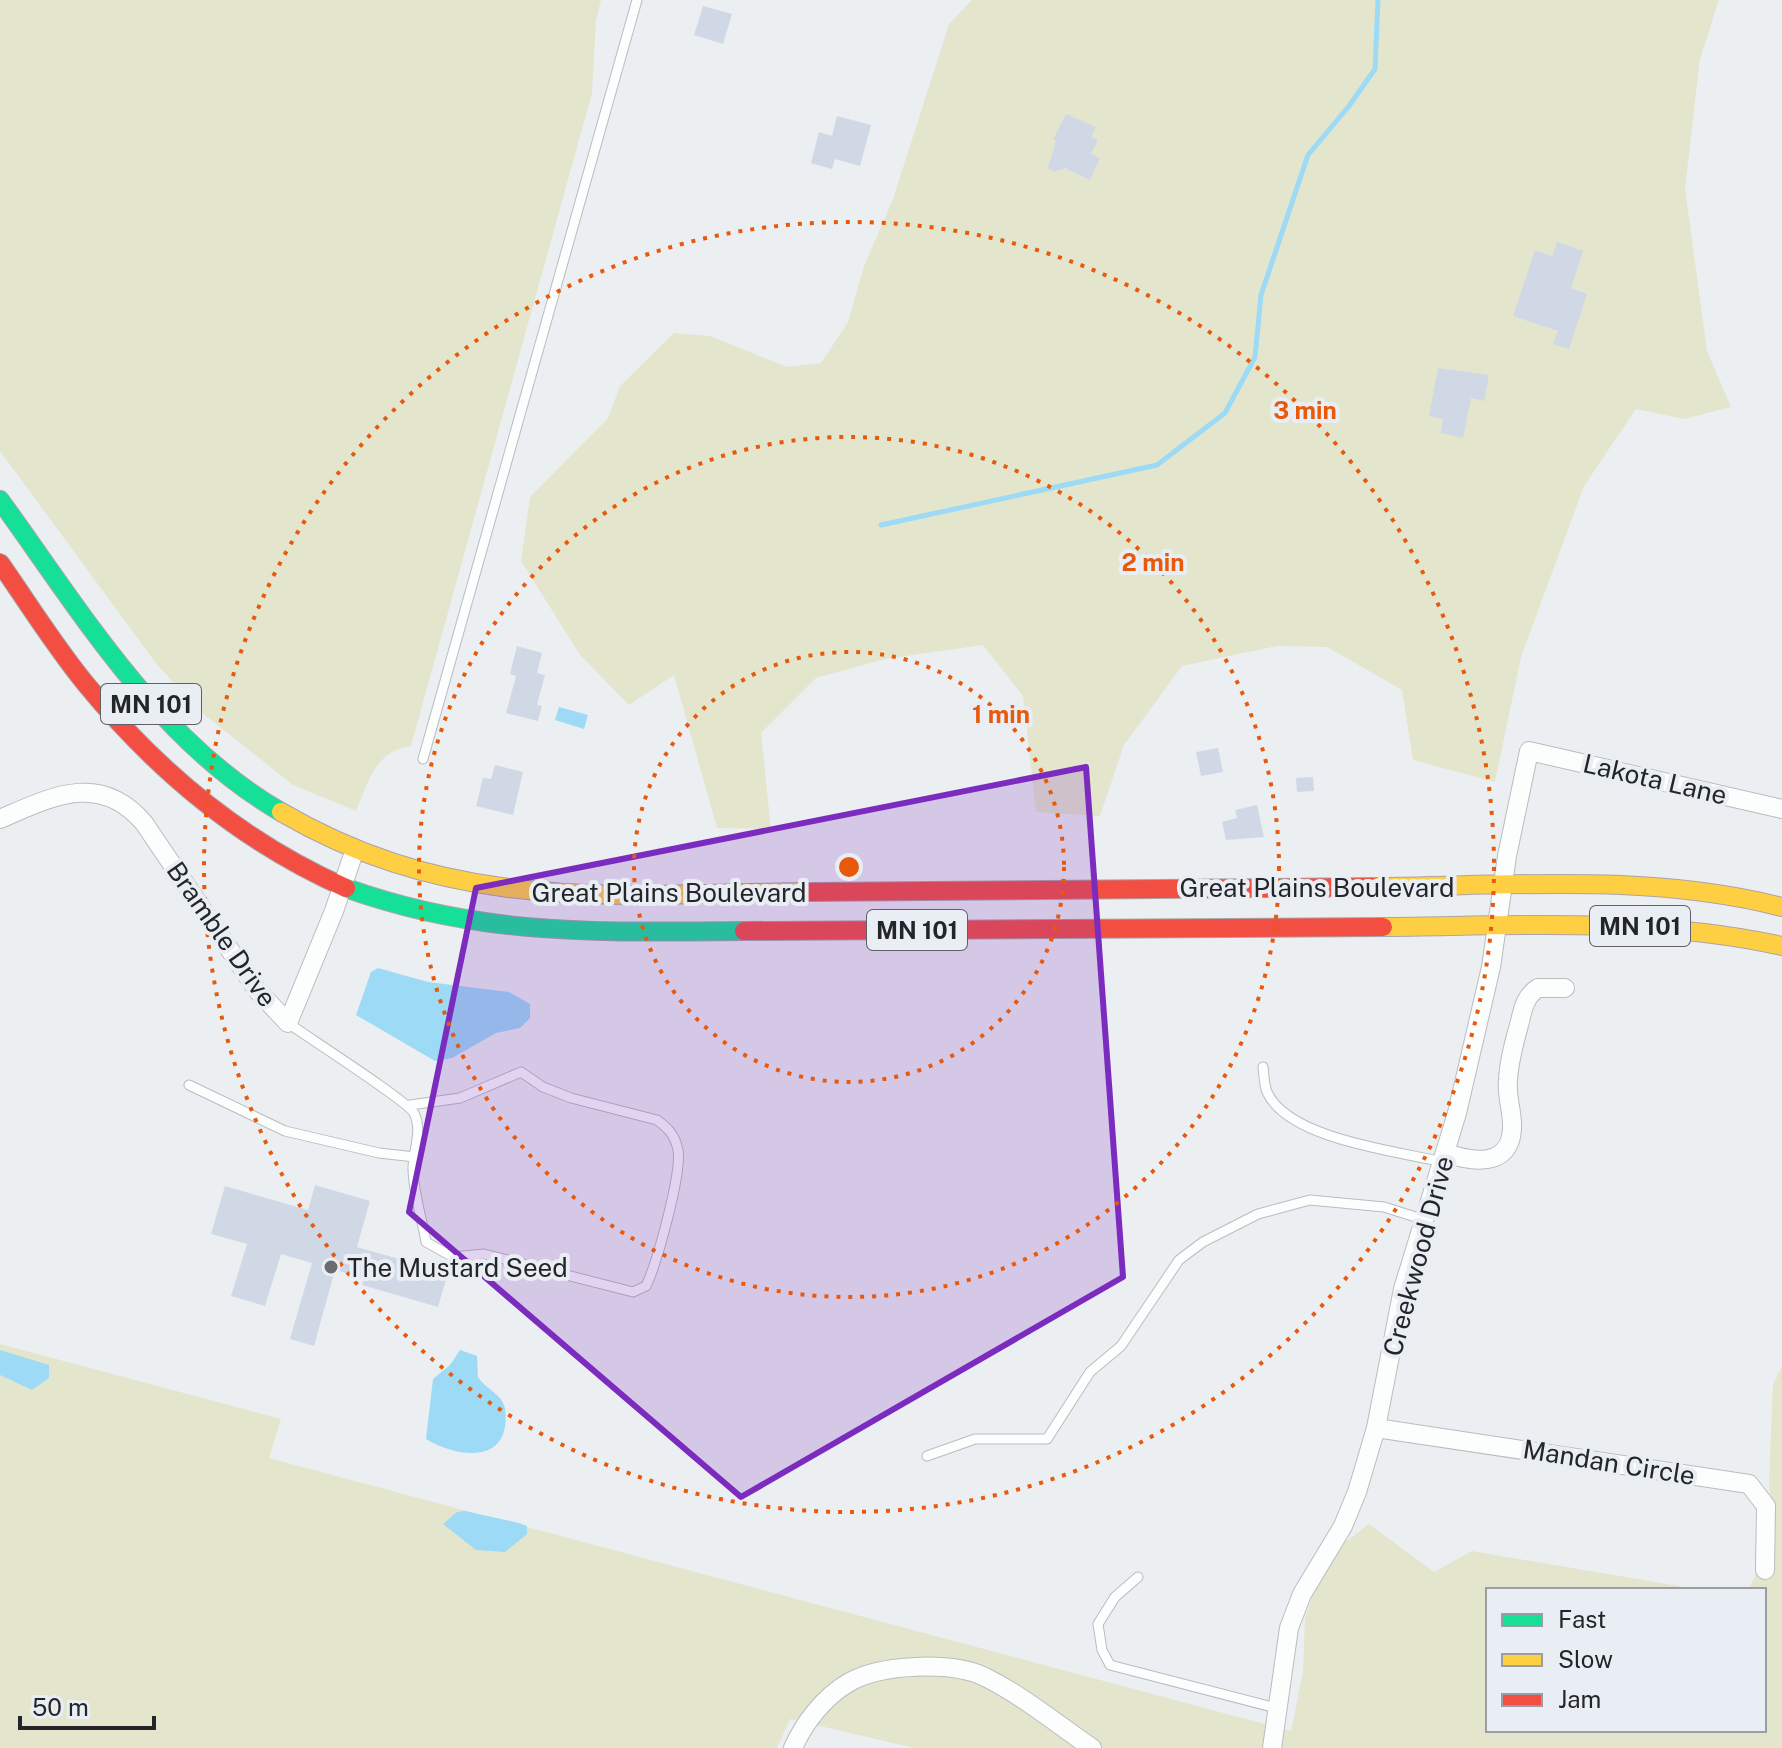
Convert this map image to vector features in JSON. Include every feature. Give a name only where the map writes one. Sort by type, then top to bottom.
[{"type":"main road","name":"Great Plains Boulevard","points":[[0,500],[125,675],[180,735],[248,793],[303,827],[354,852],[397,868],[453,882],[502,891],[555,894],[1647,885],[1747,898],[1782,907]]},
{"type":"main road","name":"Great Plains Boulevard","points":[[0,563],[82,679],[167,773],[251,840],[342,889],[449,919],[557,930],[1675,927],[1748,937],[1782,946]]},
{"type":"street","name":"Lakota Lane","points":[[1529,751],[1782,809]]},
{"type":"street","name":"Creekwood Drive","points":[[1272,1748],[1289,1628],[1302,1594],[1343,1526],[1376,1428],[1403,1289],[1444,1158],[1472,1053],[1529,751]]},
{"type":"street","name":"Bramble Drive","points":[[0,819],[71,791],[99,795],[128,808],[150,831],[257,990],[288,1023],[354,852]]},
{"type":"street","points":[[1444,1158],[1485,1161],[1499,1156],[1505,1149],[1512,1131],[1507,1093],[1509,1067],[1525,1001],[1542,987],[1565,988]]},
{"type":"street","name":"Mandan Circle","points":[[1376,1428],[1749,1484],[1766,1506],[1765,1570]]},
{"type":"street","points":[[793,1748],[801,1730],[849,1682],[899,1668],[946,1666],[982,1676],[1092,1748]]},
{"type":"lane","points":[[423,759],[637,0]]},
{"type":"lane","points":[[288,1023],[410,1105],[418,1129],[413,1169],[426,1242],[453,1257],[484,1254],[633,1292],[646,1286],[679,1153],[669,1128],[657,1120],[571,1098],[543,1087],[521,1072],[460,1098],[410,1105]]},
{"type":"lane","points":[[1263,1067],[1266,1091],[1283,1113],[1317,1130],[1444,1158]]},
{"type":"lane","points":[[189,1085],[285,1131],[379,1153],[415,1157]]},
{"type":"lane","points":[[927,1456],[975,1439],[1047,1439],[1090,1372],[1121,1346],[1179,1260],[1203,1242],[1258,1214],[1310,1200],[1384,1207],[1425,1220]]},
{"type":"lane","points":[[1138,1577],[1115,1597],[1098,1624],[1102,1650],[1110,1665],[1276,1708]]},
{"type":"highlighted area","points":[[1086,767],[1123,1277],[741,1497],[409,1212],[476,888]]},
{"type":"green space","points":[[0,0],[601,0],[596,20],[592,93],[411,746],[389,754],[381,761],[369,779],[356,811],[293,785],[196,708],[155,662],[0,451]]},
{"type":"green space","points":[[972,0],[1719,0],[1700,59],[1685,188],[1707,351],[1731,407],[1684,419],[1636,409],[1584,486],[1521,657],[1495,782],[1413,760],[1402,690],[1327,647],[1277,646],[1182,666],[1124,745],[1100,816],[1036,812],[1023,696],[983,645],[885,659],[816,678],[761,733],[771,829],[717,828],[674,675],[629,705],[580,655],[521,561],[530,497],[608,418],[620,386],[674,333],[710,336],[787,367],[821,363],[848,322],[864,266],[893,199],[949,24]]},
{"type":"green space","points":[[0,1344],[281,1419],[269,1458],[1291,1731],[1303,1671],[1305,1619],[1323,1559],[1369,1524],[1434,1572],[1472,1551],[1690,1588],[1486,1588],[1486,1732],[1766,1732],[1766,1588],[1749,1588],[1773,1541],[1769,1481],[1773,1384],[1782,1367],[1782,1748],[914,1748],[790,1719],[777,1748],[0,1748]]},
{"type":"water","points":[[559,707],[588,715],[584,729],[555,720]]},
{"type":"water","points":[[378,968],[428,982],[509,992],[530,1004],[530,1018],[520,1028],[496,1033],[452,1058],[435,1061],[356,1015],[371,972]]},
{"type":"water","points":[[0,1350],[49,1365],[49,1378],[32,1390],[0,1375]]},
{"type":"water","points":[[460,1350],[477,1356],[478,1377],[501,1399],[505,1409],[505,1427],[500,1440],[492,1448],[480,1452],[453,1450],[426,1439],[433,1379],[450,1365]]},
{"type":"water","points":[[457,1512],[519,1523],[527,1526],[527,1534],[505,1552],[476,1550],[443,1524]]},
{"type":"building","points":[[703,6],[732,14],[723,44],[694,35]]},
{"type":"building","points":[[1066,114],[1096,127],[1091,137],[1098,140],[1091,154],[1100,158],[1090,180],[1065,168],[1054,172],[1048,168],[1056,141],[1053,140]]},
{"type":"building","points":[[837,116],[871,125],[860,166],[835,159],[832,169],[811,163],[819,132],[832,136]]},
{"type":"building","points":[[1557,242],[1583,251],[1571,288],[1587,294],[1569,349],[1553,344],[1558,331],[1513,316],[1535,250],[1552,256]]},
{"type":"building","points":[[1438,368],[1489,375],[1484,401],[1471,398],[1463,438],[1441,433],[1443,419],[1429,416]]},
{"type":"building","points":[[517,646],[542,653],[537,673],[545,675],[537,705],[542,706],[538,721],[506,713],[516,676],[510,674]]},
{"type":"building","points":[[1218,748],[1223,772],[1201,776],[1196,752]]},
{"type":"building","points":[[495,765],[523,772],[513,815],[476,806],[483,778],[491,779]]},
{"type":"building","points":[[1313,777],[1314,791],[1297,792],[1296,778]]},
{"type":"building","points":[[1257,805],[1264,837],[1226,840],[1222,822],[1237,818],[1235,810]]},
{"type":"building","name":"The Mustard Seed","points":[[315,1185],[370,1201],[357,1247],[448,1273],[438,1307],[362,1285],[364,1278],[335,1270],[314,1346],[290,1339],[312,1263],[281,1254],[265,1306],[231,1296],[247,1244],[211,1234],[225,1186],[308,1210]]},
{"type":"waterway","points":[[881,525],[1157,465],[1225,413],[1255,357],[1261,295],[1308,155],[1375,69],[1378,0]]},
{"type":"traffic: fast","points":[[0,500],[92,629],[159,711],[196,749],[237,783],[281,812]]},
{"type":"traffic: fast","points":[[346,888],[446,916],[494,923],[592,931],[744,931]]},
{"type":"traffic: slow","points":[[281,812],[346,845],[410,868],[474,883],[538,891],[602,894],[809,892]]},
{"type":"traffic: slow","points":[[1373,887],[1630,885],[1732,896],[1782,907]]},
{"type":"traffic: slow","points":[[1383,927],[1633,927],[1733,937],[1782,946]]},
{"type":"traffic: jam","points":[[0,563],[85,683],[171,774],[236,826],[271,849],[346,888]]},
{"type":"traffic: jam","points":[[809,892],[1373,887]]},
{"type":"traffic: jam","points":[[744,931],[1383,927]]},
{"type":"place","name":"The Mustard Seed","points":[[331,1267]]}]
